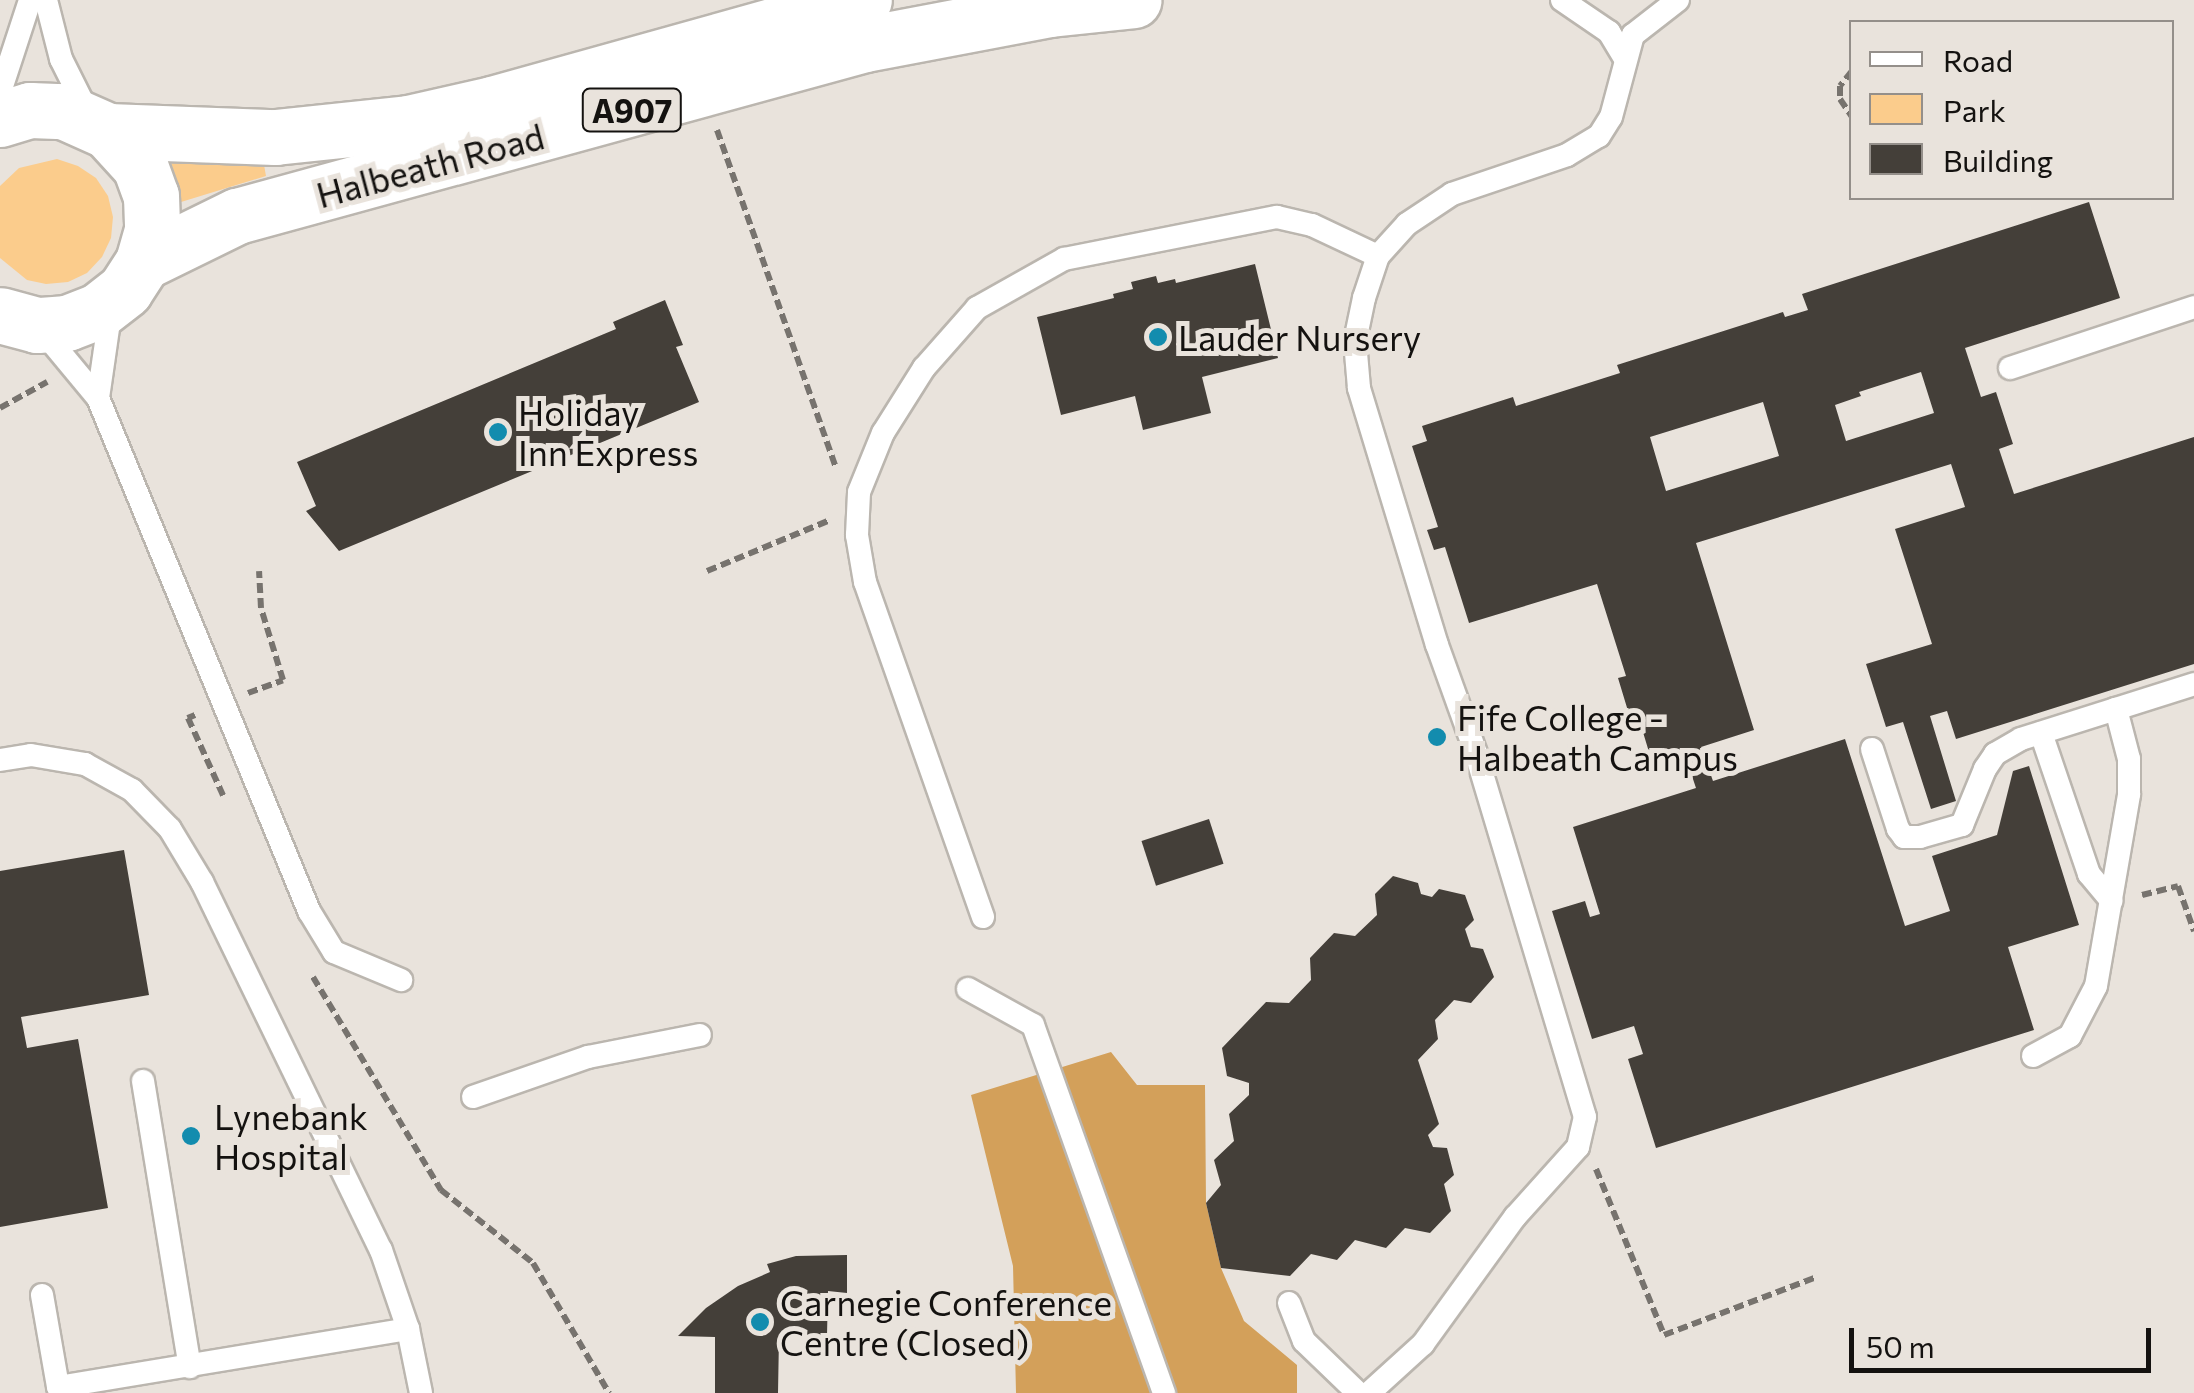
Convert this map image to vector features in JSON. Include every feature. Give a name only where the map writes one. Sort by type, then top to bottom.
[{"type":"main road","name":"Halbeath Road","points":[[101,126],[276,137],[408,122],[492,104],[864,0]]},
{"type":"main road","name":"Halbeath Road","points":[[128,281],[237,216],[865,44],[1050,9],[1134,0]]},
{"type":"main road","name":"A907","points":[[0,119],[47,111],[101,126]]},
{"type":"main road","points":[[101,126],[140,166],[151,196],[152,230],[128,281]]},
{"type":"main road","name":"A907","points":[[15,323],[67,323],[98,311],[128,281]]},
{"type":"lane","points":[[0,92],[30,0]]},
{"type":"lane","points":[[46,0],[72,88],[101,126]]},
{"type":"lane","points":[[1562,0],[1609,32],[1624,58]]},
{"type":"lane","points":[[1369,1393],[1423,1344],[1515,1217],[1578,1147],[1585,1117],[1359,388],[1355,341],[1378,256],[1407,224],[1452,194],[1587,146],[1611,116],[1633,35],[1678,0]]},
{"type":"lane","points":[[982,917],[865,582],[857,535],[859,492],[883,433],[924,368],[977,308],[1064,259],[1276,216],[1312,225],[1378,256]]},
{"type":"lane","points":[[98,398],[128,281]]},
{"type":"lane","points":[[2010,368],[2194,308]]},
{"type":"lane","points":[[15,323],[98,398],[309,910],[334,952],[401,980]]},
{"type":"lane","points":[[1872,749],[1898,829],[1904,837],[1920,837],[1962,825],[1995,754],[2041,734],[2194,684]]},
{"type":"lane","points":[[2033,1056],[2070,1036],[2096,986],[2129,794],[2129,759],[2116,708]]},
{"type":"lane","points":[[2041,734],[2089,874],[2112,901]]},
{"type":"lane","points":[[0,760],[31,755],[85,764],[132,790],[170,829],[202,882],[381,1250],[408,1330],[421,1393]]},
{"type":"lane","points":[[968,989],[1033,1025],[1164,1393]]},
{"type":"lane","points":[[472,1096],[588,1057],[700,1036]]},
{"type":"lane","points":[[142,1081],[190,1367]]},
{"type":"lane","points":[[42,1295],[58,1387],[408,1330]]},
{"type":"lane","points":[[1289,1302],[1304,1341],[1358,1393]]},
{"type":"path","points":[[1849,75],[1840,86],[1840,99],[1849,112]]},
{"type":"path","points":[[716,128],[839,475]]},
{"type":"path","points":[[0,408],[48,381],[65,384]]},
{"type":"path","points":[[708,571],[834,519]]},
{"type":"path","points":[[2112,901],[2178,886],[2194,931]]},
{"type":"path","points":[[1592,1158],[1664,1336],[1817,1277]]},
{"type":"green space","points":[[57,159],[96,178],[108,196],[113,217],[111,238],[102,257],[87,273],[68,282],[46,284],[27,280],[0,258],[0,186],[19,168]]},
{"type":"green space","points":[[171,162],[264,165],[266,176],[181,202]]},
{"type":"shaded area","points":[[1111,1052],[1137,1085],[1205,1085],[1206,1203],[1221,1268],[1244,1321],[1297,1365],[1297,1393],[1016,1393],[1013,1266],[971,1095]]},
{"type":"building","points":[[2089,202],[2120,298],[1965,348],[1981,397],[1996,392],[2013,444],[1999,449],[2014,494],[2194,437],[2194,664],[1956,739],[1947,711],[1930,716],[1956,801],[1931,809],[1903,722],[1886,727],[1866,664],[1932,644],[1895,529],[1965,507],[1951,464],[1696,543],[1754,730],[1701,747],[1713,781],[1845,739],[1905,926],[1950,911],[1932,856],[1997,835],[2013,771],[2029,766],[2079,925],[2008,947],[2034,1030],[1656,1148],[1628,1059],[1643,1054],[1634,1026],[1592,1039],[1552,911],[1585,901],[1590,917],[1600,914],[1573,827],[1696,788],[1684,752],[1652,762],[1636,709],[1628,711],[1618,678],[1626,676],[1597,584],[1469,623],[1445,547],[1434,550],[1427,530],[1438,527],[1412,446],[1427,441],[1422,426],[1513,397],[1516,406],[1620,373],[1617,365],[1783,312],[1785,317],[1808,310],[1802,294]],"holes":[[[1921,372],[1934,413],[1846,441],[1835,405],[1861,396],[1859,392]],[[1763,402],[1779,456],[1666,491],[1650,437]]]},
{"type":"building","name":"Lauder Nursery","points":[[1255,264],[1278,358],[1202,377],[1211,413],[1143,430],[1135,396],[1061,415],[1037,317],[1114,298],[1113,294],[1133,289],[1131,282],[1156,276],[1158,283],[1175,279],[1176,283]]},
{"type":"building","name":"Holiday Inn Express","points":[[665,300],[683,345],[676,347],[699,402],[339,551],[306,511],[316,506],[297,462],[616,329],[613,322]]},
{"type":"building","points":[[1209,819],[1224,864],[1156,886],[1141,841]]},
{"type":"building","points":[[124,850],[149,995],[21,1017],[27,1048],[78,1039],[108,1208],[0,1227],[0,871]]},
{"type":"building","points":[[1393,876],[1418,883],[1421,894],[1432,897],[1439,889],[1465,895],[1474,920],[1465,929],[1471,947],[1483,949],[1494,977],[1471,1003],[1454,1000],[1435,1020],[1438,1039],[1418,1060],[1439,1124],[1428,1135],[1433,1147],[1447,1148],[1454,1175],[1444,1184],[1451,1211],[1430,1233],[1405,1228],[1386,1248],[1355,1240],[1337,1260],[1311,1254],[1290,1276],[1221,1268],[1206,1203],[1221,1185],[1214,1160],[1234,1141],[1229,1114],[1249,1095],[1249,1083],[1227,1076],[1222,1048],[1266,1002],[1289,1003],[1311,980],[1310,958],[1334,933],[1355,936],[1377,915],[1375,894]]},
{"type":"building","name":"Carnegie Conference Centre (Closed)","points":[[847,1255],[847,1293],[828,1291],[827,1335],[779,1337],[778,1393],[715,1393],[715,1337],[678,1336],[706,1308],[738,1286],[770,1272],[767,1264],[796,1256]]},
{"type":"place","name":"Lauder Nursery","points":[[1158,337]]},
{"type":"place","name":"Holiday Inn Express","points":[[498,432]]},
{"type":"place","name":"Fife College - Halbeath Campus","points":[[1437,737]]},
{"type":"place","name":"Lynebank Hospital","points":[[191,1136]]},
{"type":"place","name":"Carnegie Conference Centre (Closed)","points":[[760,1322]]}]
